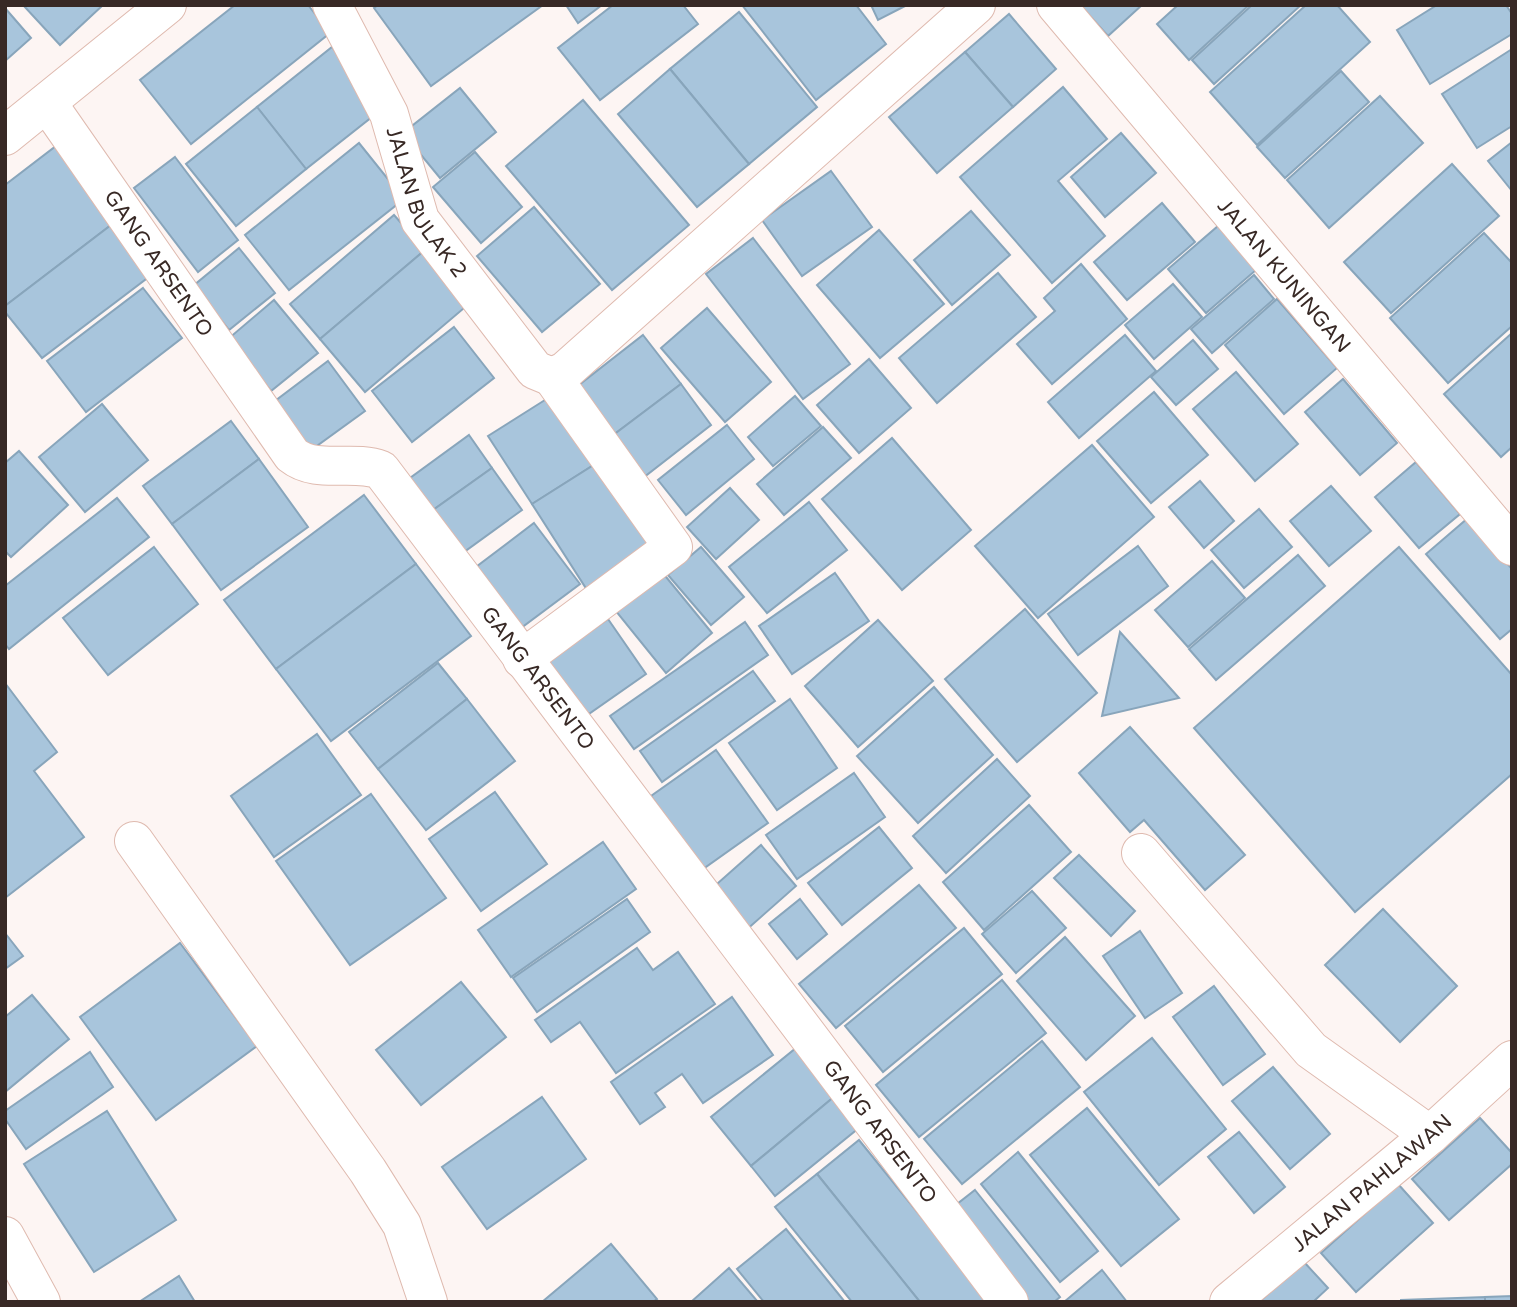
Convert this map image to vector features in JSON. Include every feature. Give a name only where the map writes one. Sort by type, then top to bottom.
[{"type":"street","points":[[5,136],[48,104],[167,5]]},
{"type":"street","name":"JALAN BULAK 2","points":[[332,5],[389,114],[420,220],[436,246],[535,370],[552,377],[673,547],[670,552],[522,659]]},
{"type":"street","points":[[552,377],[565,371],[976,5]]},
{"type":"street","name":"JALAN KUNINGAN","points":[[1056,5],[1512,546]]},
{"type":"street","name":"GANG ARSENTO","points":[[48,104],[292,455],[301,462],[313,465],[362,464],[381,470],[1009,1302]]},
{"type":"street","points":[[134,841],[368,1171],[402,1226],[428,1302]]},
{"type":"street","points":[[1141,853],[1311,1050],[1430,1135]]},
{"type":"street","name":"JALAN PAHLAWAN","points":[[1229,1302],[1430,1135],[1512,1060]]},
{"type":"street","points":[[5,1236],[41,1302]]},
{"type":"building","points":[[23,5],[103,5],[60,45]]},
{"type":"building","points":[[235,5],[308,5],[330,33],[191,144],[140,80]]},
{"type":"building","points":[[378,5],[543,5],[431,86],[374,8]]},
{"type":"building","points":[[566,5],[602,5],[578,23]]},
{"type":"building","points":[[613,5],[683,5],[698,24],[600,100],[558,48]]},
{"type":"building","points":[[742,5],[856,5],[886,44],[816,100]]},
{"type":"building","points":[[871,5],[907,5],[878,20]]},
{"type":"building","points":[[1080,5],[1142,5],[1108,36]]},
{"type":"building","points":[[1178,5],[1249,5],[1189,60],[1157,24]]},
{"type":"building","points":[[1252,5],[1301,5],[1214,84],[1192,60]]},
{"type":"building","points":[[1306,5],[1337,5],[1370,42],[1257,145],[1210,92]]},
{"type":"building","points":[[1437,5],[1506,5],[1512,14],[1512,34],[1430,84],[1397,30]]},
{"type":"building","points":[[5,8],[31,38],[5,61]]},
{"type":"building","points":[[739,12],[817,107],[749,164],[670,69]]},
{"type":"building","points":[[1009,14],[1056,69],[1013,107],[965,52]]},
{"type":"building","points":[[332,47],[382,109],[306,169],[257,107]]},
{"type":"building","points":[[1512,49],[1512,126],[1477,148],[1442,94]]},
{"type":"building","points":[[965,52],[1013,107],[937,173],[889,117]]},
{"type":"building","points":[[670,69],[749,164],[697,207],[618,114]]},
{"type":"building","points":[[1341,71],[1369,102],[1285,178],[1257,147]]},
{"type":"building","points":[[1063,87],[1107,139],[1058,181],[1105,236],[1052,283],[960,177]]},
{"type":"building","points":[[460,88],[496,132],[440,178],[403,133]]},
{"type":"building","points":[[1380,96],[1423,143],[1329,228],[1287,180]]},
{"type":"building","points":[[583,100],[689,225],[612,290],[506,166]]},
{"type":"building","points":[[257,107],[306,169],[236,226],[186,164]]},
{"type":"building","points":[[1121,133],[1156,173],[1105,217],[1071,177]]},
{"type":"building","points":[[1512,142],[1512,191],[1488,161]]},
{"type":"building","points":[[359,143],[404,199],[289,290],[245,235]]},
{"type":"building","points":[[56,146],[115,222],[5,306],[5,185]]},
{"type":"building","points":[[475,152],[522,207],[481,243],[433,187]]},
{"type":"building","points":[[175,157],[238,240],[198,272],[134,188]]},
{"type":"building","points":[[1452,164],[1499,216],[1391,313],[1344,262]]},
{"type":"building","points":[[831,171],[872,227],[802,276],[762,220]]},
{"type":"building","points":[[1162,203],[1195,242],[1127,300],[1094,262]]},
{"type":"building","points":[[534,207],[600,284],[542,332],[477,256]]},
{"type":"building","points":[[971,211],[1010,255],[952,305],[914,260]]},
{"type":"building","points":[[394,215],[425,250],[320,339],[290,304]]},
{"type":"building","points":[[115,222],[154,273],[42,358],[5,312],[5,306]]},
{"type":"building","points":[[1218,226],[1256,270],[1206,313],[1168,269]]},
{"type":"building","points":[[879,230],[944,304],[880,358],[817,285]]},
{"type":"building","points":[[1484,233],[1512,263],[1512,326],[1448,383],[1390,318]]},
{"type":"building","points":[[753,238],[850,364],[803,399],[706,274]]},
{"type":"building","points":[[239,248],[275,293],[229,330],[193,286]]},
{"type":"building","points":[[425,250],[470,303],[365,392],[320,339]]},
{"type":"building","points":[[1081,264],[1127,319],[1052,384],[1017,344],[1055,311],[1044,298]]},
{"type":"building","points":[[998,273],[1036,317],[937,403],[899,358]]},
{"type":"building","points":[[1254,275],[1274,299],[1212,353],[1191,329]]},
{"type":"building","points":[[1173,284],[1202,317],[1154,359],[1125,325]]},
{"type":"building","points":[[143,288],[182,338],[86,412],[47,361]]},
{"type":"building","points":[[1277,299],[1337,368],[1284,414],[1225,345]]},
{"type":"building","points":[[274,300],[318,353],[271,391],[228,339]]},
{"type":"building","points":[[707,308],[771,382],[725,422],[661,348]]},
{"type":"building","points":[[454,327],[494,378],[412,442],[372,391]]},
{"type":"building","points":[[1512,333],[1512,447],[1501,457],[1444,394]]},
{"type":"building","points":[[643,335],[681,384],[608,439],[570,392]]},
{"type":"building","points":[[1125,335],[1156,371],[1079,438],[1048,402]]},
{"type":"building","points":[[1193,340],[1218,369],[1176,405],[1151,377]]},
{"type":"building","points":[[869,359],[911,408],[859,453],[817,405]]},
{"type":"building","points":[[328,361],[365,411],[307,453],[271,404]]},
{"type":"building","points":[[1236,372],[1298,444],[1255,481],[1193,409]]},
{"type":"building","points":[[1343,379],[1397,443],[1360,475],[1305,412]]},
{"type":"building","points":[[681,384],[711,425],[639,481],[608,439]]},
{"type":"building","points":[[1154,392],[1208,455],[1151,503],[1097,441]]},
{"type":"building","points":[[556,393],[600,461],[532,504],[488,436]]},
{"type":"building","points":[[795,396],[821,426],[773,466],[748,437]]},
{"type":"building","points":[[102,404],[148,460],[85,512],[39,457]]},
{"type":"building","points":[[231,421],[259,459],[172,524],[143,486]]},
{"type":"building","points":[[727,425],[754,459],[686,515],[658,480]]},
{"type":"building","points":[[823,427],[851,458],[784,515],[757,484]]},
{"type":"building","points":[[469,435],[492,468],[433,510],[410,478]]},
{"type":"building","points":[[892,438],[971,530],[902,590],[822,499]]},
{"type":"building","points":[[1092,445],[1154,517],[1038,618],[975,546]]},
{"type":"building","points":[[19,451],[68,505],[11,557],[5,551],[5,463]]},
{"type":"building","points":[[259,459],[308,527],[221,590],[172,524]]},
{"type":"building","points":[[600,461],[655,550],[589,593],[532,504]]},
{"type":"building","points":[[1416,462],[1460,514],[1419,548],[1375,497]]},
{"type":"building","points":[[492,468],[522,510],[464,552],[433,510]]},
{"type":"building","points":[[1200,481],[1234,521],[1204,548],[1169,507]]},
{"type":"building","points":[[1331,486],[1371,531],[1329,566],[1290,521]]},
{"type":"building","points":[[730,488],[759,520],[716,559],[687,527]]},
{"type":"building","points":[[364,495],[416,564],[276,669],[224,600]]},
{"type":"building","points":[[117,498],[149,537],[9,649],[5,644],[5,586]]},
{"type":"building","points":[[809,502],[847,550],[767,613],[729,567]]},
{"type":"building","points":[[1259,509],[1292,547],[1244,588],[1211,550]]},
{"type":"building","points":[[1468,518],[1512,569],[1512,629],[1500,639],[1426,554]]},
{"type":"building","points":[[534,523],[580,584],[517,631],[472,570]]},
{"type":"building","points":[[1138,546],[1168,586],[1078,655],[1048,614]]},
{"type":"building","points":[[154,547],[198,604],[108,675],[63,618]]},
{"type":"building","points":[[701,547],[744,597],[711,625],[668,575]]},
{"type":"building","points":[[1399,547],[1512,675],[1512,774],[1355,912],[1194,728]]},
{"type":"building","points":[[1298,555],[1325,586],[1216,680],[1189,649]]},
{"type":"building","points":[[1212,561],[1245,598],[1188,647],[1155,610]]},
{"type":"building","points":[[416,564],[471,636],[331,741],[276,669]]},
{"type":"building","points":[[662,572],[712,633],[666,673],[615,610]]},
{"type":"building","points":[[835,573],[869,621],[792,674],[759,626]]},
{"type":"building","points":[[1025,609],[1097,693],[1017,762],[945,679]]},
{"type":"building","points":[[608,619],[646,674],[583,718],[544,664]]},
{"type":"building","points":[[878,620],[933,681],[858,747],[805,686]]},
{"type":"building","points":[[745,622],[768,655],[634,749],[610,716]]},
{"type":"building","points":[[1120,632],[1179,698],[1102,716]]},
{"type":"building","points":[[438,663],[467,699],[378,769],[349,732]]},
{"type":"building","points":[[753,671],[775,701],[662,782],[640,751]]},
{"type":"building","points":[[5,683],[57,752],[34,771],[84,837],[5,898]]},
{"type":"building","points":[[934,687],[993,755],[918,823],[857,756]]},
{"type":"building","points":[[467,699],[515,761],[426,830],[378,769]]},
{"type":"building","points":[[790,699],[837,768],[777,810],[729,743]]},
{"type":"building","points":[[1130,727],[1245,855],[1205,890],[1144,820],[1130,832],[1079,773]]},
{"type":"building","points":[[317,734],[361,795],[274,857],[231,796]]},
{"type":"building","points":[[716,750],[768,823],[703,869],[651,796]]},
{"type":"building","points":[[997,759],[1030,796],[946,873],[913,836]]},
{"type":"building","points":[[854,773],[885,817],[797,879],[766,835]]},
{"type":"building","points":[[495,792],[547,864],[481,911],[429,839]]},
{"type":"building","points":[[371,794],[446,898],[350,965],[276,861]]},
{"type":"building","points":[[1029,805],[1071,852],[984,930],[943,882]]},
{"type":"building","points":[[879,827],[912,868],[842,925],[808,883]]},
{"type":"building","points":[[603,842],[636,889],[511,977],[478,930]]},
{"type":"building","points":[[761,845],[796,886],[745,931],[709,891]]},
{"type":"building","points":[[1079,855],[1135,911],[1111,936],[1054,878]]},
{"type":"building","points":[[919,885],[956,928],[836,1028],[799,984]]},
{"type":"building","points":[[1032,891],[1066,928],[1016,973],[982,934]]},
{"type":"building","points":[[627,899],[650,932],[537,1012],[513,978]]},
{"type":"building","points":[[800,899],[827,934],[797,959],[769,924]]},
{"type":"building","points":[[1383,909],[1457,986],[1400,1042],[1325,965]]},
{"type":"building","points":[[964,928],[1002,974],[883,1072],[845,1026]]},
{"type":"building","points":[[1140,931],[1182,993],[1145,1018],[1103,956]]},
{"type":"building","points":[[5,933],[23,956],[5,969]]},
{"type":"building","points":[[1065,937],[1135,1016],[1086,1060],[1017,981]]},
{"type":"building","points":[[180,943],[257,1046],[156,1120],[80,1017]]},
{"type":"building","points":[[637,948],[653,970],[678,952],[715,1004],[616,1073],[580,1022],[551,1042],[535,1020]]},
{"type":"building","points":[[1002,980],[1046,1033],[919,1137],[876,1085]]},
{"type":"building","points":[[461,982],[506,1037],[421,1105],[376,1050]]},
{"type":"building","points":[[1214,986],[1265,1054],[1223,1085],[1173,1017]]},
{"type":"building","points":[[32,995],[69,1039],[5,1092],[5,1017]]},
{"type":"building","points":[[732,997],[773,1055],[703,1103],[682,1074],[655,1093],[665,1107],[640,1124],[611,1082]]},
{"type":"building","points":[[1152,1038],[1226,1129],[1159,1185],[1084,1092]]},
{"type":"building","points":[[1042,1041],[1080,1087],[962,1184],[924,1139]]},
{"type":"building","points":[[796,1048],[835,1096],[751,1166],[711,1117]]},
{"type":"building","points":[[90,1052],[113,1087],[26,1149],[5,1119],[5,1111]]},
{"type":"building","points":[[1273,1067],[1330,1134],[1290,1169],[1232,1101]]},
{"type":"building","points":[[835,1096],[860,1127],[775,1196],[751,1166]]},
{"type":"building","points":[[542,1097],[586,1159],[487,1229],[442,1167]]},
{"type":"building","points":[[1087,1108],[1179,1219],[1121,1266],[1030,1155]]},
{"type":"building","points":[[107,1111],[176,1220],[94,1272],[24,1164]]},
{"type":"building","points":[[1480,1118],[1512,1153],[1512,1164],[1449,1220],[1412,1179]]},
{"type":"building","points":[[1239,1132],[1285,1187],[1254,1213],[1208,1157]]},
{"type":"building","points":[[859,1140],[990,1302],[920,1302],[817,1174]]},
{"type":"building","points":[[1018,1152],[1098,1251],[1060,1282],[981,1184]]},
{"type":"building","points":[[817,1174],[920,1302],[852,1302],[775,1207]]},
{"type":"building","points":[[1398,1184],[1433,1223],[1356,1292],[1321,1253]]},
{"type":"building","points":[[975,1190],[1060,1297],[1054,1302],[1027,1302],[952,1208]]},
{"type":"building","points":[[786,1229],[845,1302],[764,1302],[737,1269]]},
{"type":"building","points":[[611,1244],[657,1299],[653,1302],[542,1302]]},
{"type":"building","points":[[1304,1262],[1328,1288],[1313,1302],[1259,1302]]},
{"type":"building","points":[[729,1268],[758,1302],[691,1302]]},
{"type":"building","points":[[1102,1270],[1127,1302],[1064,1302]]},
{"type":"building","points":[[179,1276],[195,1302],[139,1302]]},
{"type":"building","points":[[1512,1296],[1512,1302],[1485,1302],[1485,1297]]},
{"type":"building","points":[[1485,1297],[1485,1302],[1401,1302],[1401,1300]]}]
